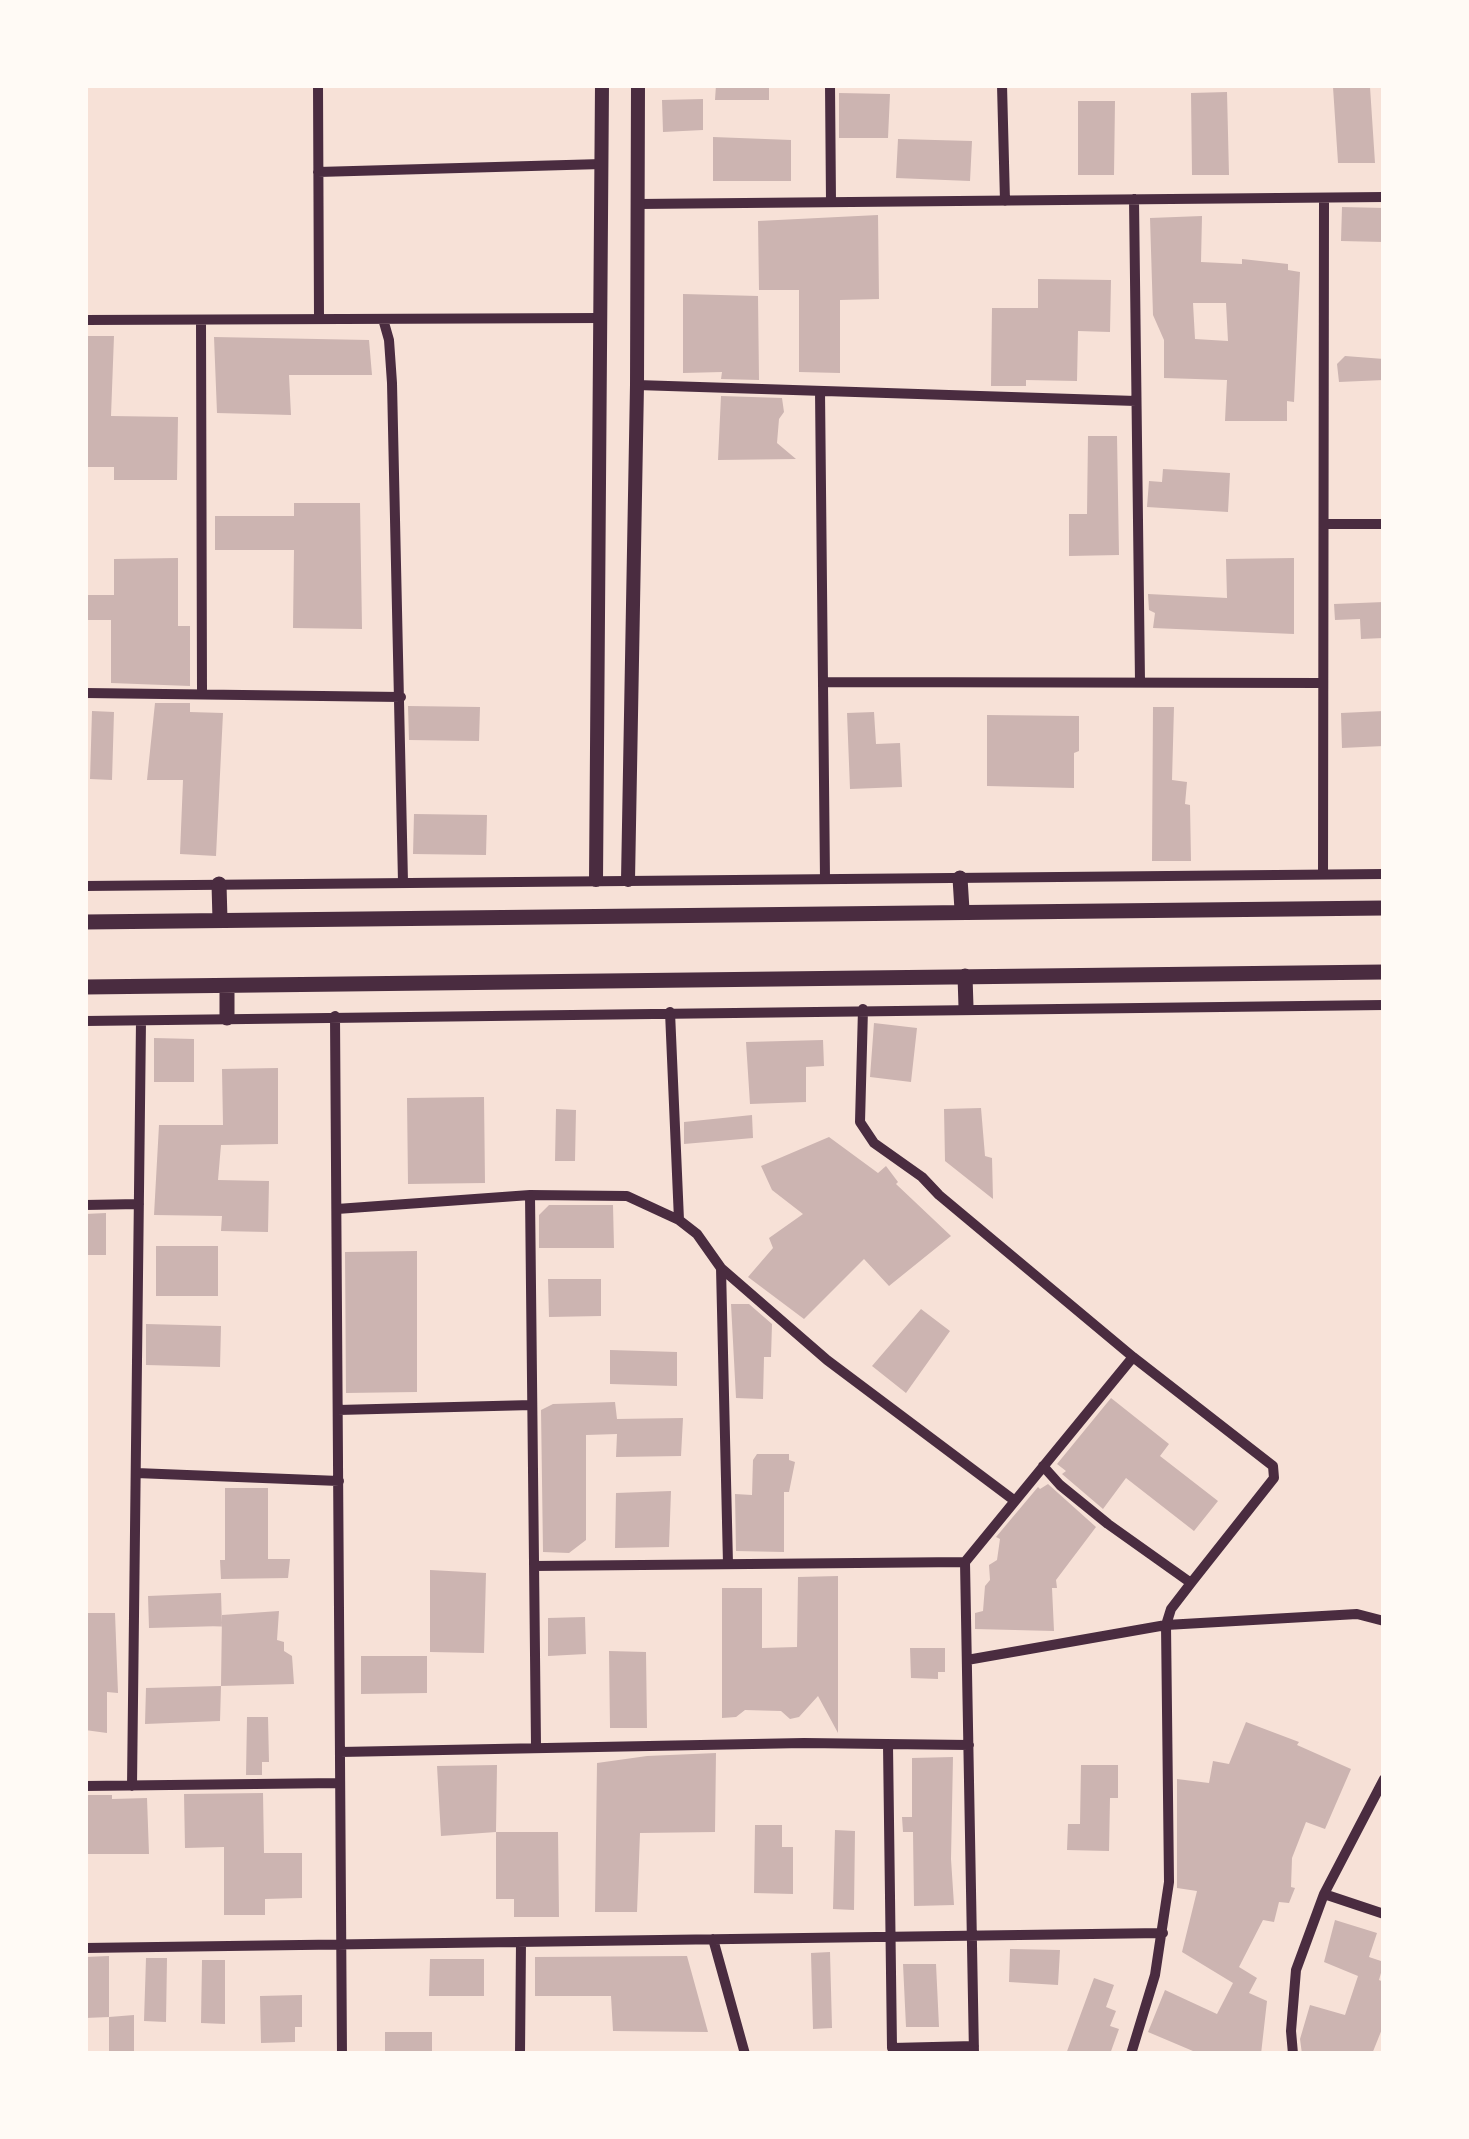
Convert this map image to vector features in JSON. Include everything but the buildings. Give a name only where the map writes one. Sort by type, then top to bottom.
[{"type":"main road","points":[[960,878],[962,910]]},
{"type":"main road","points":[[219,884],[220,920]]},
{"type":"main road","points":[[85,922],[1384,908]]},
{"type":"main road","points":[[85,987],[1384,972]]},
{"type":"main road","points":[[965,976],[966,1008]]},
{"type":"main road","points":[[227,986],[227,1018]]},
{"type":"street","points":[[318,85],[318,320]]},
{"type":"street","points":[[596,880],[602,85]]},
{"type":"street","points":[[628,880],[638,85]]},
{"type":"street","points":[[830,85],[831,202]]},
{"type":"street","points":[[1002,85],[1005,201]]},
{"type":"street","points":[[318,172],[602,164]]},
{"type":"street","points":[[638,204],[1384,197]]},
{"type":"street","points":[[1323,874],[1324,198]]},
{"type":"street","points":[[1134,199],[1140,682]]},
{"type":"street","points":[[85,320],[601,318]]},
{"type":"street","points":[[383,319],[389,340],[392,383],[403,882]]},
{"type":"street","points":[[201,320],[202,694]]},
{"type":"street","points":[[637,385],[1136,401]]},
{"type":"street","points":[[820,391],[824,879]]},
{"type":"street","points":[[1324,524],[1384,524]]},
{"type":"street","points":[[823,682],[1324,683]]},
{"type":"street","points":[[85,692],[401,697]]},
{"type":"street","points":[[85,886],[1384,874]]},
{"type":"street","points":[[85,1021],[1384,1004]]},
{"type":"street","points":[[863,1009],[860,1122],[874,1143],[922,1177],[1133,1357],[1274,1466],[1274,1478],[1171,1609],[1166,1624],[1169,1882],[1156,1974],[1132,2054]]},
{"type":"street","points":[[670,1012],[679,1220]]},
{"type":"street","points":[[336,1016],[342,2054]]},
{"type":"street","points":[[132,1786],[141,1022]]},
{"type":"street","points":[[337,1209],[530,1195],[627,1196],[679,1220],[698,1234],[721,1268],[827,1360],[1015,1501]]},
{"type":"street","points":[[530,1195],[536,1746]]},
{"type":"street","points":[[85,1205],[139,1204]]},
{"type":"street","points":[[721,1268],[728,1564]]},
{"type":"street","points":[[888,1746],[892,2048],[974,2050],[965,1562],[1133,1357]]},
{"type":"street","points":[[338,1410],[532,1405]]},
{"type":"street","points":[[1044,1466],[1060,1485],[1108,1524],[1191,1583]]},
{"type":"street","points":[[136,1473],[338,1481]]},
{"type":"street","points":[[534,1566],[965,1562]]},
{"type":"street","points":[[967,1660],[1166,1624],[1357,1614],[1384,1622]]},
{"type":"street","points":[[340,1752],[804,1743],[969,1745]]},
{"type":"street","points":[[1294,2054],[1291,2031],[1296,1970],[1324,1894],[1384,1779]]},
{"type":"street","points":[[85,1786],[340,1783]]},
{"type":"street","points":[[1324,1894],[1384,1914]]},
{"type":"street","points":[[85,1948],[1163,1933]]},
{"type":"street","points":[[713,1939],[745,2054]]},
{"type":"street","points":[[520,2054],[521,1942]]}]
